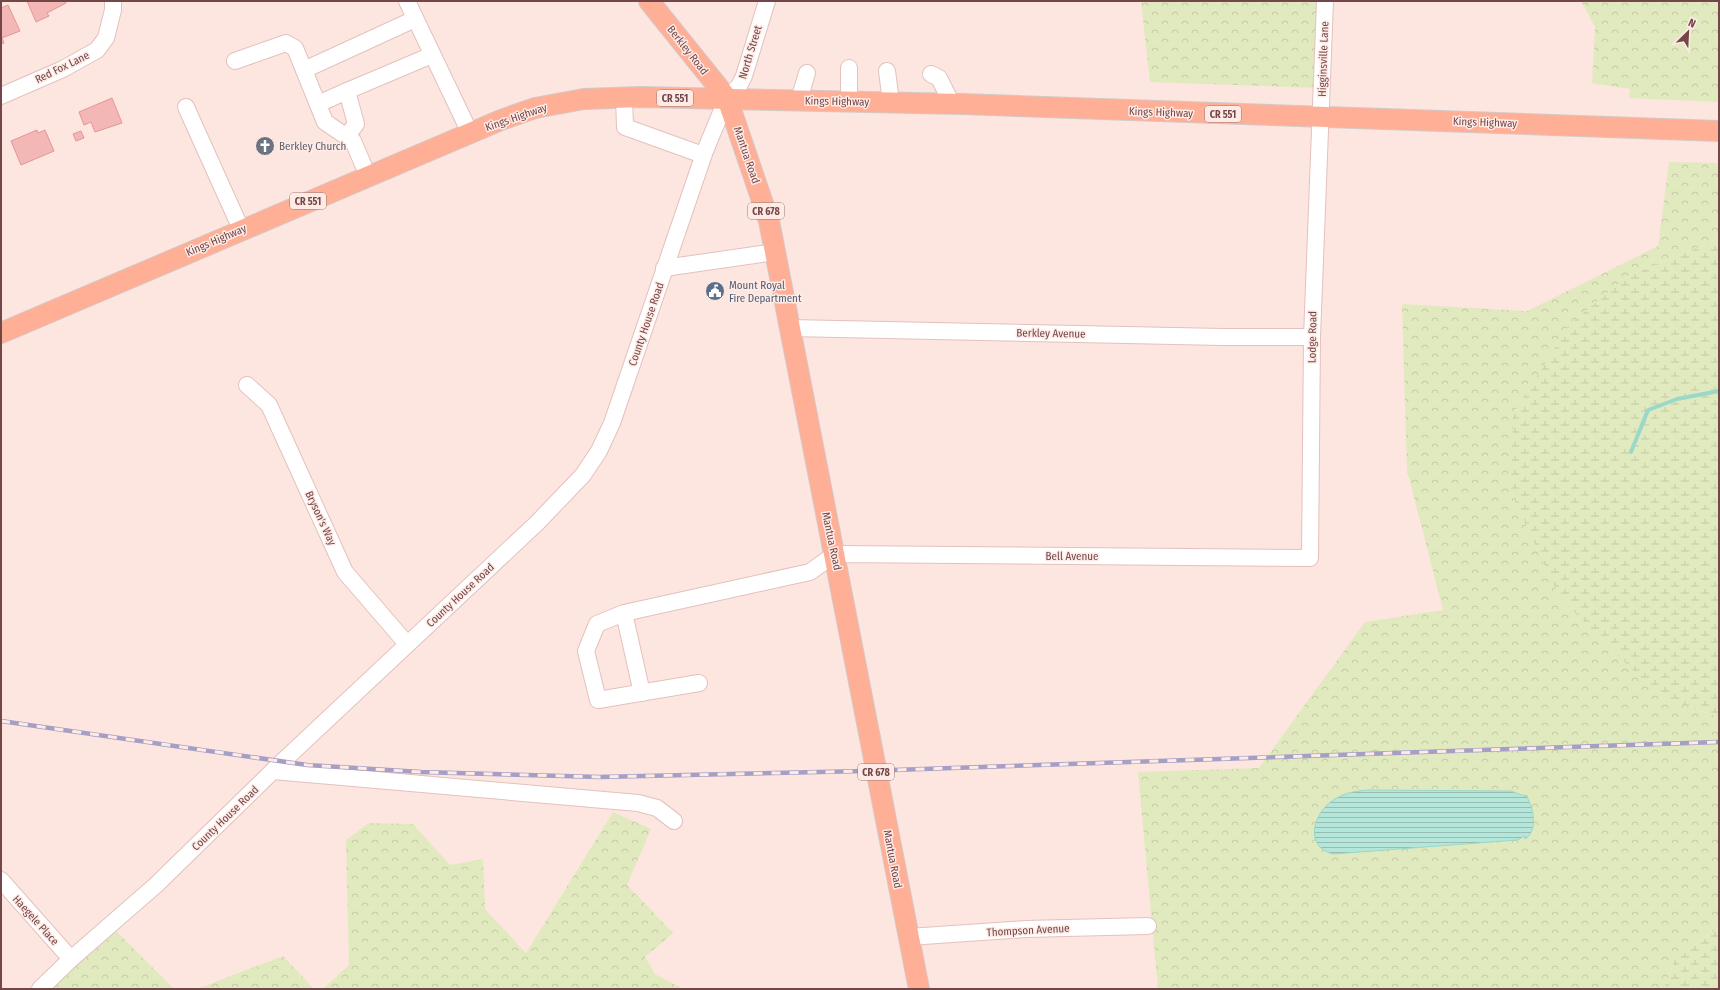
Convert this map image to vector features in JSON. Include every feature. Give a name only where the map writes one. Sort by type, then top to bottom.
[{"type":"main road","name":"Berkley Road","points":[[649,1],[727,98]]},
{"type":"main road","name":"Kings Highway","points":[[1,332],[470,133],[535,108],[584,99],[624,97],[727,98],[891,102],[1719,131]]},
{"type":"main road","name":"Mantua Road","points":[[727,98],[742,138],[769,221],[810,438],[835,554],[919,989]]},
{"type":"street","name":"Red Fox Lane","points":[[1,96],[63,69],[97,50],[106,38],[113,10],[113,1]]},
{"type":"street","points":[[407,1],[470,133]]},
{"type":"street","name":"North Street","points":[[727,98],[739,86],[744,76],[768,1]]},
{"type":"street","name":"Higginsville Lane","points":[[1321,117],[1325,1]]},
{"type":"street","points":[[304,70],[415,19]]},
{"type":"street","points":[[235,62],[286,43],[295,48],[325,122],[353,141],[368,176]]},
{"type":"street","points":[[318,104],[432,55]]},
{"type":"street","points":[[849,68],[849,101]]},
{"type":"street","points":[[887,71],[891,102]]},
{"type":"street","points":[[799,100],[806,73]]},
{"type":"street","points":[[930,74],[939,78],[952,104]]},
{"type":"street","points":[[347,91],[356,124],[347,136]]},
{"type":"street","points":[[624,97],[626,127],[703,156]]},
{"type":"street","name":"County House Road","points":[[40,989],[71,959],[156,885],[273,771],[536,523],[589,467],[599,451],[612,423],[703,156],[727,98]]},
{"type":"street","points":[[186,107],[241,229]]},
{"type":"street","name":"Lodge Road","points":[[1310,558],[1312,337],[1321,117]]},
{"type":"street","points":[[664,268],[775,252]]},
{"type":"street","name":"Berkley Avenue","points":[[790,328],[1223,337],[1312,337]]},
{"type":"street","name":"Bryson's Way","points":[[247,385],[269,405],[345,572],[407,644]]},
{"type":"street","points":[[699,683],[598,700],[586,651],[597,624],[624,613],[810,572],[835,554]]},
{"type":"street","name":"Bell Avenue","points":[[835,554],[1310,558]]},
{"type":"street","points":[[624,613],[642,693]]},
{"type":"street","points":[[273,771],[638,802],[657,808],[674,821]]},
{"type":"street","name":"Haegele Place","points":[[1,880],[71,959]]},
{"type":"street","name":"Thompson Avenue","points":[[909,938],[1026,929],[1148,926]]},
{"type":"green space","points":[[1141,1],[1323,1],[1320,88],[1150,82]]},
{"type":"green space","points":[[1581,1],[1719,1],[1719,102],[1629,98],[1630,89],[1592,83],[1595,27]]},
{"type":"green space","points":[[1669,162],[1719,163],[1719,239],[1626,277],[1660,697],[1719,717],[1719,927],[1675,959],[1664,989],[1158,989],[1138,772],[1259,768],[1365,622],[1443,610],[1407,470],[1402,304],[1527,311],[1658,246]]},
{"type":"green space","points":[[1719,239],[1719,717],[1660,697],[1560,598],[1511,493],[1513,414],[1570,324],[1626,277]]},
{"type":"green space","points":[[613,812],[651,829],[627,885],[673,933],[645,957],[655,974],[683,989],[323,989],[349,965],[346,840],[369,823],[413,824],[450,865],[483,859],[485,909],[526,953]]},
{"type":"green space","points":[[109,924],[174,989],[38,989]]},
{"type":"green space","points":[[1719,927],[1719,989],[1664,989],[1675,959]]},
{"type":"green space","points":[[283,956],[314,989],[197,989]]},
{"type":"water","points":[[1368,790],[1511,791],[1527,797],[1533,813],[1534,820],[1532,831],[1525,839],[1525,836],[1517,840],[1333,854],[1324,850],[1318,845],[1314,830],[1316,822],[1325,807],[1332,801],[1345,794]]},
{"type":"building","points":[[27,1],[65,1],[66,3],[47,13],[49,16],[36,22]]},
{"type":"building","points":[[8,5],[20,31],[2,38],[4,43],[1,44],[1,8]]},
{"type":"building","points":[[112,98],[122,123],[95,132],[91,122],[84,125],[79,112]]},
{"type":"building","points":[[37,130],[38,133],[45,130],[54,151],[21,165],[11,141]]},
{"type":"building","points":[[81,131],[84,138],[76,141],[73,134]]},
{"type":"waterway","points":[[1631,452],[1648,410],[1677,399],[1719,391]]},
{"type":"railway","points":[[1,721],[307,765],[421,772],[599,777],[865,771],[1719,742]]},
{"type":"place","name":"Berkley Church","points":[[265,146]]},
{"type":"place","name":"Mount Royal Fire Department","points":[[715,291]]}]
